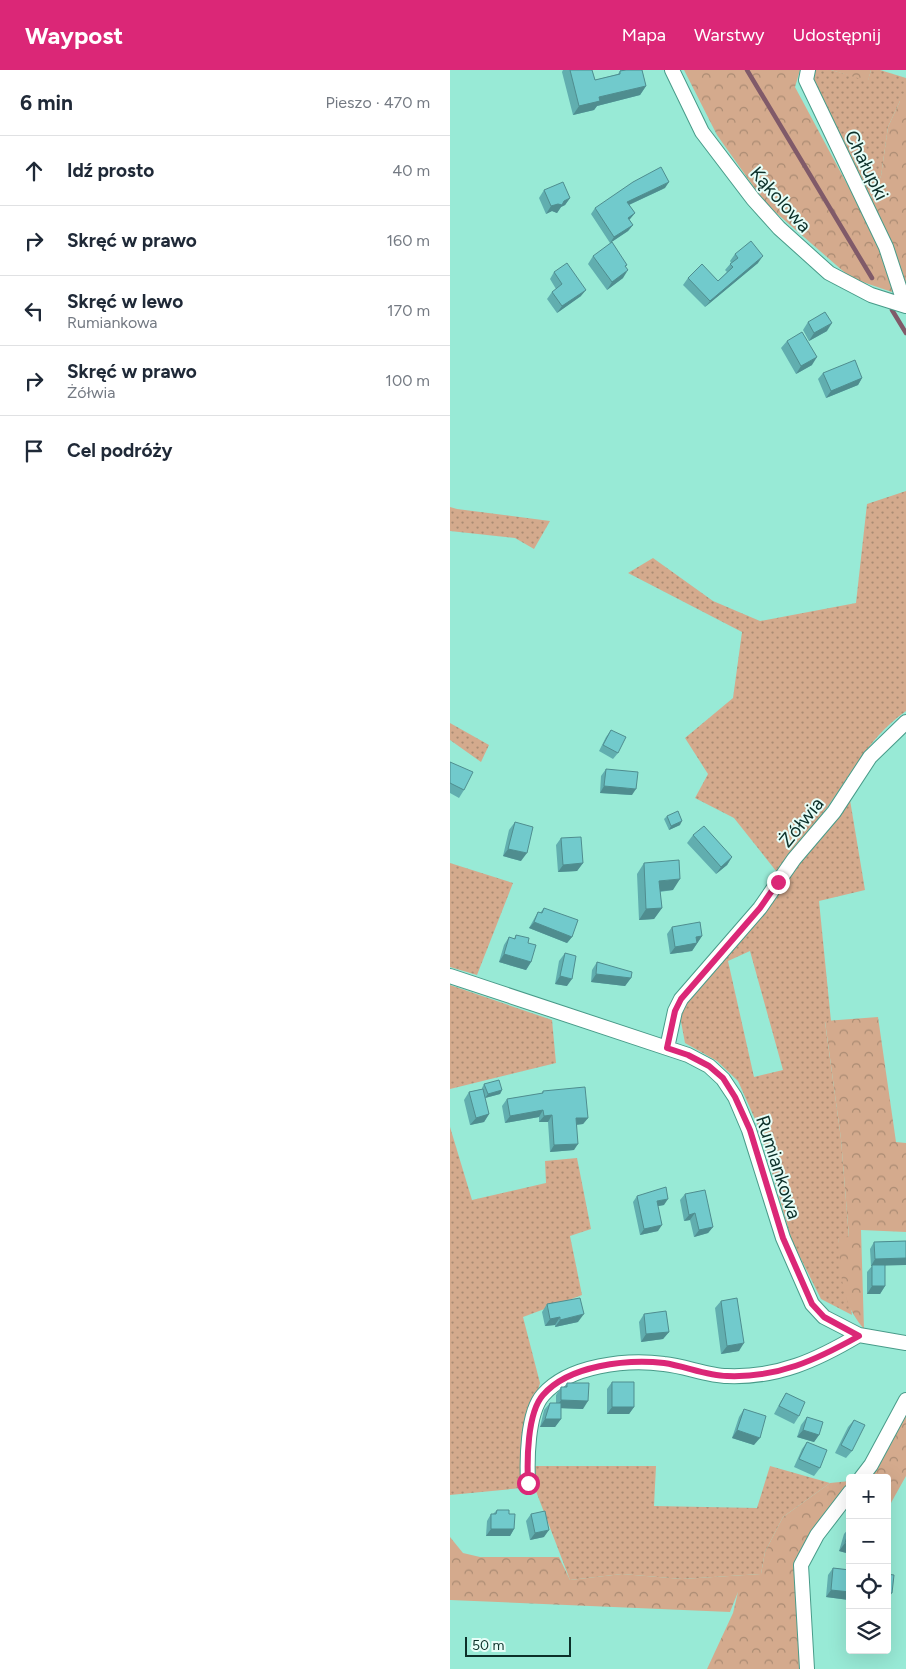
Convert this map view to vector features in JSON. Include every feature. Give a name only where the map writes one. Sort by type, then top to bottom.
[{"type":"street","name":"Kąkolowa","points":[[672,70],[702,132],[753,199],[779,228],[829,273],[871,295],[905,305]]},
{"type":"street","name":"Chałupki","points":[[808,70],[806,80],[886,247],[905,305]]},
{"type":"street","name":"Żółwia","points":[[667,1048],[675,1011],[681,999],[760,908],[794,859],[834,812],[870,757],[906,722]]},
{"type":"street","name":"Rumiankowa","points":[[450,976],[688,1055],[709,1066],[723,1078],[735,1097],[750,1130],[783,1238],[812,1304],[824,1317],[859,1336],[906,1343]]},
{"type":"street","points":[[528,1483],[530,1439],[534,1417],[542,1395],[579,1372],[601,1366],[633,1362],[663,1363],[726,1376],[776,1372],[801,1366],[859,1336]]},
{"type":"street","points":[[864,1474],[871,1466],[906,1400]]},
{"type":"street","points":[[807,1669],[801,1565],[817,1535],[846,1497]]},
{"type":"green space","points":[[684,70],[800,70],[795,87],[862,212],[891,275],[892,292],[851,278],[766,204],[717,135]]},
{"type":"green space","points":[[813,70],[831,70],[868,80],[871,70],[880,70],[906,78],[906,101],[900,101],[888,127],[881,176],[870,201],[811,77]]},
{"type":"green space","points":[[831,70],[871,70],[868,81]]},
{"type":"green space","points":[[900,101],[906,101],[906,290],[870,201],[881,176],[888,127]]},
{"type":"green space","points":[[906,491],[906,711],[894,720],[874,741],[820,817],[776,871],[734,818],[695,798],[708,774],[685,738],[733,698],[742,632],[628,573],[653,558],[713,601],[760,621],[856,603],[867,504]]},
{"type":"green space","points":[[450,507],[550,521],[534,549],[515,538],[450,531]]},
{"type":"green space","points":[[450,723],[489,745],[481,762],[450,740]]},
{"type":"green space","points":[[849,794],[865,890],[819,901],[831,1021],[825,1022],[841,1139],[849,1238],[838,1238],[852,1315],[821,1299],[792,1241],[759,1128],[738,1081],[717,1061],[685,1043],[679,1011]],"holes":[[[750,951],[783,1070],[754,1077],[728,961]]]},
{"type":"green space","points":[[450,863],[513,883],[477,975],[450,967]]},
{"type":"green space","points":[[450,985],[552,1020],[556,1063],[450,1089]]},
{"type":"green space","points":[[878,1017],[896,1142],[906,1143],[906,1232],[861,1230],[864,1329],[850,1308],[841,1275],[838,1238],[849,1237],[841,1139],[825,1021]]},
{"type":"green space","points":[[450,1127],[472,1200],[546,1183],[545,1161],[577,1158],[591,1229],[570,1236],[582,1295],[523,1317],[540,1383],[523,1443],[522,1488],[450,1495]]},
{"type":"green space","points":[[906,1412],[906,1476],[891,1503],[891,1474],[871,1474]]},
{"type":"green space","points":[[532,1466],[656,1466],[654,1506],[757,1508],[770,1466],[830,1483],[783,1517],[765,1552],[761,1574],[682,1579],[622,1574],[570,1580],[534,1486]]},
{"type":"green space","points":[[846,1481],[846,1487],[828,1512],[798,1565],[800,1669],[707,1669],[733,1613],[738,1592],[730,1612],[450,1600],[450,1537],[463,1553],[480,1557],[559,1557],[570,1580],[622,1574],[682,1579],[761,1574],[765,1552],[783,1517],[830,1483]]},
{"type":"building","points":[[570,70],[592,70],[595,80],[620,74],[620,71],[642,70],[646,86],[599,97],[600,101],[579,106]]},
{"type":"building","points":[[661,167],[669,182],[627,202],[635,213],[628,218],[633,225],[614,237],[595,208],[633,182]]},
{"type":"building","points":[[563,182],[570,198],[564,201],[562,205],[551,206],[544,190]]},
{"type":"building","points":[[751,241],[763,256],[710,301],[688,278],[702,264],[718,281],[733,267],[730,264],[738,258],[735,254]]},
{"type":"building","points":[[612,242],[627,265],[625,266],[628,270],[612,282],[593,256]]},
{"type":"building","points":[[567,263],[586,290],[562,306],[552,292],[562,284],[554,272]]},
{"type":"building","points":[[825,312],[832,323],[814,333],[808,322]]},
{"type":"building","points":[[802,332],[817,357],[801,366],[787,341]]},
{"type":"building","points":[[855,360],[862,378],[831,391],[823,373]]},
{"type":"building","points":[[611,730],[626,737],[618,753],[603,745]]},
{"type":"building","points":[[450,762],[473,772],[464,790],[450,783]]},
{"type":"building","points":[[606,769],[638,772],[636,789],[604,786]]},
{"type":"building","points":[[678,811],[682,821],[671,826],[667,816]]},
{"type":"building","points":[[515,822],[533,827],[527,853],[508,849]]},
{"type":"building","points":[[704,826],[732,857],[721,867],[693,835]]},
{"type":"building","points":[[581,837],[583,863],[563,865],[561,838]]},
{"type":"building","points":[[679,860],[680,879],[659,881],[662,908],[646,909],[644,863]]},
{"type":"building","points":[[544,908],[578,920],[572,937],[534,922],[538,912],[542,913]]},
{"type":"building","points":[[700,922],[702,936],[696,937],[697,943],[675,947],[672,927]]},
{"type":"building","points":[[516,935],[529,938],[528,943],[536,945],[531,962],[504,954],[509,937],[515,939]]},
{"type":"building","points":[[565,953],[576,956],[572,979],[560,976]]},
{"type":"building","points":[[597,962],[632,972],[631,978],[596,974]]},
{"type":"building","points":[[499,1080],[502,1090],[488,1094],[484,1084]]},
{"type":"building","points":[[585,1087],[588,1118],[576,1118],[578,1144],[554,1145],[552,1115],[544,1116],[543,1110],[510,1116],[507,1099],[543,1093],[543,1091]]},
{"type":"building","points":[[483,1089],[489,1114],[476,1118],[469,1092]]},
{"type":"building","points":[[666,1187],[668,1199],[657,1201],[662,1225],[644,1229],[637,1196]]},
{"type":"building","points":[[705,1190],[713,1227],[699,1230],[695,1213],[689,1215],[685,1194]]},
{"type":"building","points":[[906,1241],[906,1258],[875,1259],[874,1242]]},
{"type":"building","points":[[872,1265],[885,1265],[885,1286],[872,1286]]},
{"type":"building","points":[[580,1298],[584,1314],[560,1320],[560,1317],[550,1319],[547,1304]]},
{"type":"building","points":[[737,1298],[744,1343],[727,1346],[721,1301]]},
{"type":"building","points":[[666,1311],[669,1332],[646,1334],[644,1314]]},
{"type":"building","points":[[612,1382],[634,1382],[634,1407],[612,1407]]},
{"type":"building","points":[[567,1383],[589,1383],[588,1401],[561,1400],[561,1387],[567,1387]]},
{"type":"building","points":[[786,1393],[805,1402],[799,1416],[779,1406]]},
{"type":"building","points":[[550,1403],[561,1403],[561,1419],[545,1419]]},
{"type":"building","points":[[744,1409],[766,1416],[760,1438],[737,1430]]},
{"type":"building","points":[[807,1417],[823,1422],[819,1435],[803,1430]]},
{"type":"building","points":[[854,1420],[865,1425],[852,1451],[841,1445]]},
{"type":"building","points":[[807,1442],[827,1450],[820,1468],[799,1459]]},
{"type":"building","points":[[497,1510],[509,1510],[509,1514],[515,1514],[514,1529],[491,1529],[491,1514],[496,1514]]},
{"type":"building","points":[[545,1511],[549,1530],[535,1533],[531,1514]]},
{"type":"building","points":[[833,1568],[846,1570],[846,1592],[831,1590]]},
{"type":"building","points":[[891,1575],[894,1575],[891,1593]]},
{"type":"waterway","points":[[747,70],[872,278]]},
{"type":"waterway","points":[[892,310],[906,333]]},
{"type":"route","points":[[528,1483],[527,1465],[530,1439],[534,1417],[542,1395],[579,1372],[601,1366],[633,1362],[663,1363],[726,1376],[776,1372],[801,1366],[859,1336],[824,1317],[812,1304],[783,1238],[750,1130],[735,1097],[723,1078],[709,1066],[688,1055],[667,1048],[671,1038],[675,1011],[681,999],[760,908],[778,882]]}]
